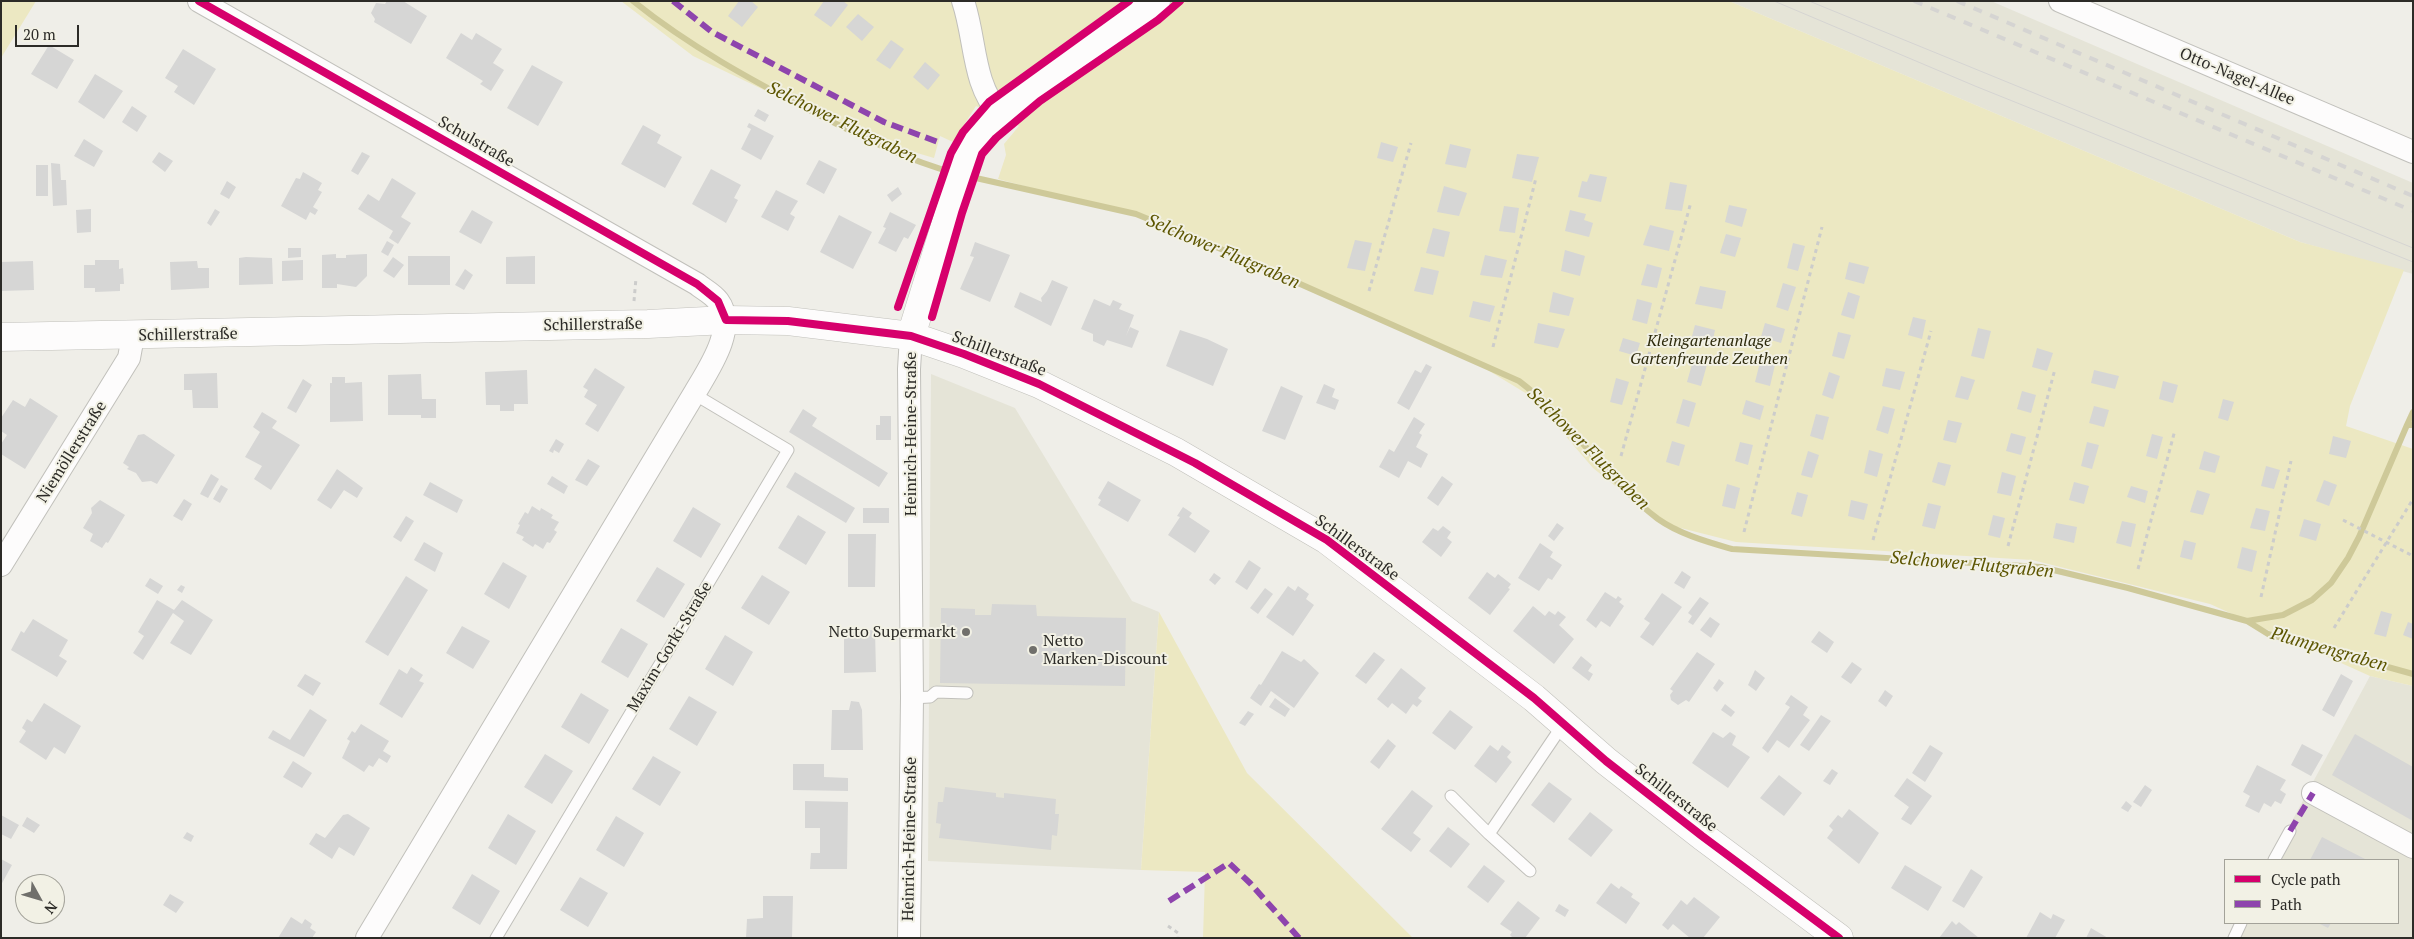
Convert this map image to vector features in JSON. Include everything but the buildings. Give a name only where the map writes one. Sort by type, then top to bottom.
[{"type":"street","name":"Schulstraße","points":[[199,1],[697,284],[718,301],[726,320]]},
{"type":"street","points":[[963,1],[982,84],[989,102],[1000,114]]},
{"type":"street","name":"Heinrich-Heine-Straße","points":[[909,938],[912,698],[909,369],[911,336],[968,151],[984,129],[1000,114],[1141,14],[1156,1]]},
{"type":"street","name":"Otto-Nagel-Allee","points":[[2060,1],[2413,152]]},
{"type":"street","name":"Schillerstraße","points":[[1,337],[133,336],[640,324],[726,320],[788,321],[911,336],[972,357],[1065,396],[1176,452],[1327,540],[1534,698],[1606,761],[1839,938]]},
{"type":"street","points":[[367,938],[694,394],[720,343],[726,320]]},
{"type":"street","name":"Niemöllerstraße","points":[[1,565],[129,358],[133,336]]},
{"type":"street","points":[[2313,793],[2413,847]]},
{"type":"lane","name":"Maxim-Gorki-Straße","points":[[496,938],[788,450],[694,394]]},
{"type":"lane","points":[[912,698],[930,697],[936,692],[968,693]]},
{"type":"lane","points":[[1488,834],[1564,723]]},
{"type":"lane","points":[[1451,796],[1488,834],[1530,871]]},
{"type":"lane","points":[[2275,859],[2290,831]]},
{"type":"lane","points":[[2234,938],[2241,924]]},
{"type":"path","points":[[1369,291],[1411,143]]},
{"type":"path","points":[[1493,347],[1536,178]]},
{"type":"path","points":[[1621,456],[1692,202]]},
{"type":"path","points":[[1744,532],[1822,227]]},
{"type":"path","points":[[634,304],[636,278]]},
{"type":"path","points":[[1873,540],[1931,331]]},
{"type":"path","points":[[2008,546],[2055,369]]},
{"type":"path","points":[[2138,569],[2175,430]]},
{"type":"path","points":[[2261,597],[2292,461]]},
{"type":"path","points":[[2334,628],[2413,499]]},
{"type":"path","points":[[2343,520],[2413,556]]},
{"type":"path","points":[[1168,926],[1178,933],[1178,938]]},
{"type":"shaded area","points":[[1729,1],[1991,1],[2413,183],[2413,274],[2300,242]]},
{"type":"shaded area","points":[[931,374],[1015,408],[1132,601],[1159,612],[1141,870],[928,861]]},
{"type":"shaded area","points":[[2370,676],[2413,686],[2413,938],[2229,938],[2236,924],[2399,924],[2399,859],[2272,859]]},
{"type":"green space","points":[[1,1],[36,1],[1,58]]},
{"type":"green space","name":"Kleingartenanlage Gartenfreunde Zeuthen","points":[[621,1],[1729,1],[2300,242],[2404,270],[2350,406],[2346,426],[2413,449],[2413,686],[2370,676],[2210,604],[2032,560],[1736,542],[1661,523],[1593,468],[1532,397],[1463,355],[1173,226],[998,179],[1006,155],[1004,144],[1019,126],[976,106],[953,142],[940,136],[934,158],[890,145],[833,123],[693,56]]},
{"type":"green space","points":[[1159,612],[1247,773],[1413,938],[1203,938],[1205,872],[1141,870]]},
{"type":"waterway","name":"Selchower Flutgraben","points":[[633,1],[698,48],[791,101],[884,147],[955,173]]},
{"type":"waterway","name":"Selchower Flutgraben","points":[[967,176],[1136,214],[1228,252],[1519,381],[1538,396],[1621,486],[1658,519],[1684,533],[1732,549],[2041,567],[2128,588],[2247,621],[2283,615],[2312,600],[2331,583],[2348,558],[2359,537],[2407,425],[2413,425]]},
{"type":"waterway","points":[[2407,425],[2413,412]]},
{"type":"waterway","name":"Plumpengraben","points":[[2247,621],[2268,634],[2413,674]]},
{"type":"tram line","points":[[1774,1],[1975,86],[2413,262]]},
{"type":"tram line","points":[[1809,1],[2413,248]]},
{"type":"railway","points":[[1914,1],[2413,211]]},
{"type":"railway","points":[[1957,1],[2413,196]]},
{"type":"marked path","points":[[673,1],[712,32],[884,122],[938,142]]},
{"type":"marked path","points":[[2290,831],[2313,793]]},
{"type":"marked path","points":[[1169,901],[1229,863],[1250,883],[1299,938]]},
{"type":"cycle path","points":[[199,1],[697,284],[718,301],[726,320],[788,321],[911,336],[964,354],[1039,384],[1195,463],[1327,540],[1534,698],[1606,761],[1702,836],[1839,938]]},
{"type":"cycle path","points":[[898,307],[951,153],[963,132],[989,102],[1129,1]]},
{"type":"cycle path","points":[[932,317],[962,213],[982,154],[996,138],[1040,101],[1158,20],[1180,1]]},
{"type":"place","name":"Netto Supermarkt","points":[[966,632]]},
{"type":"place","name":"Netto Marken-Discount","points":[[1033,650]]}]
